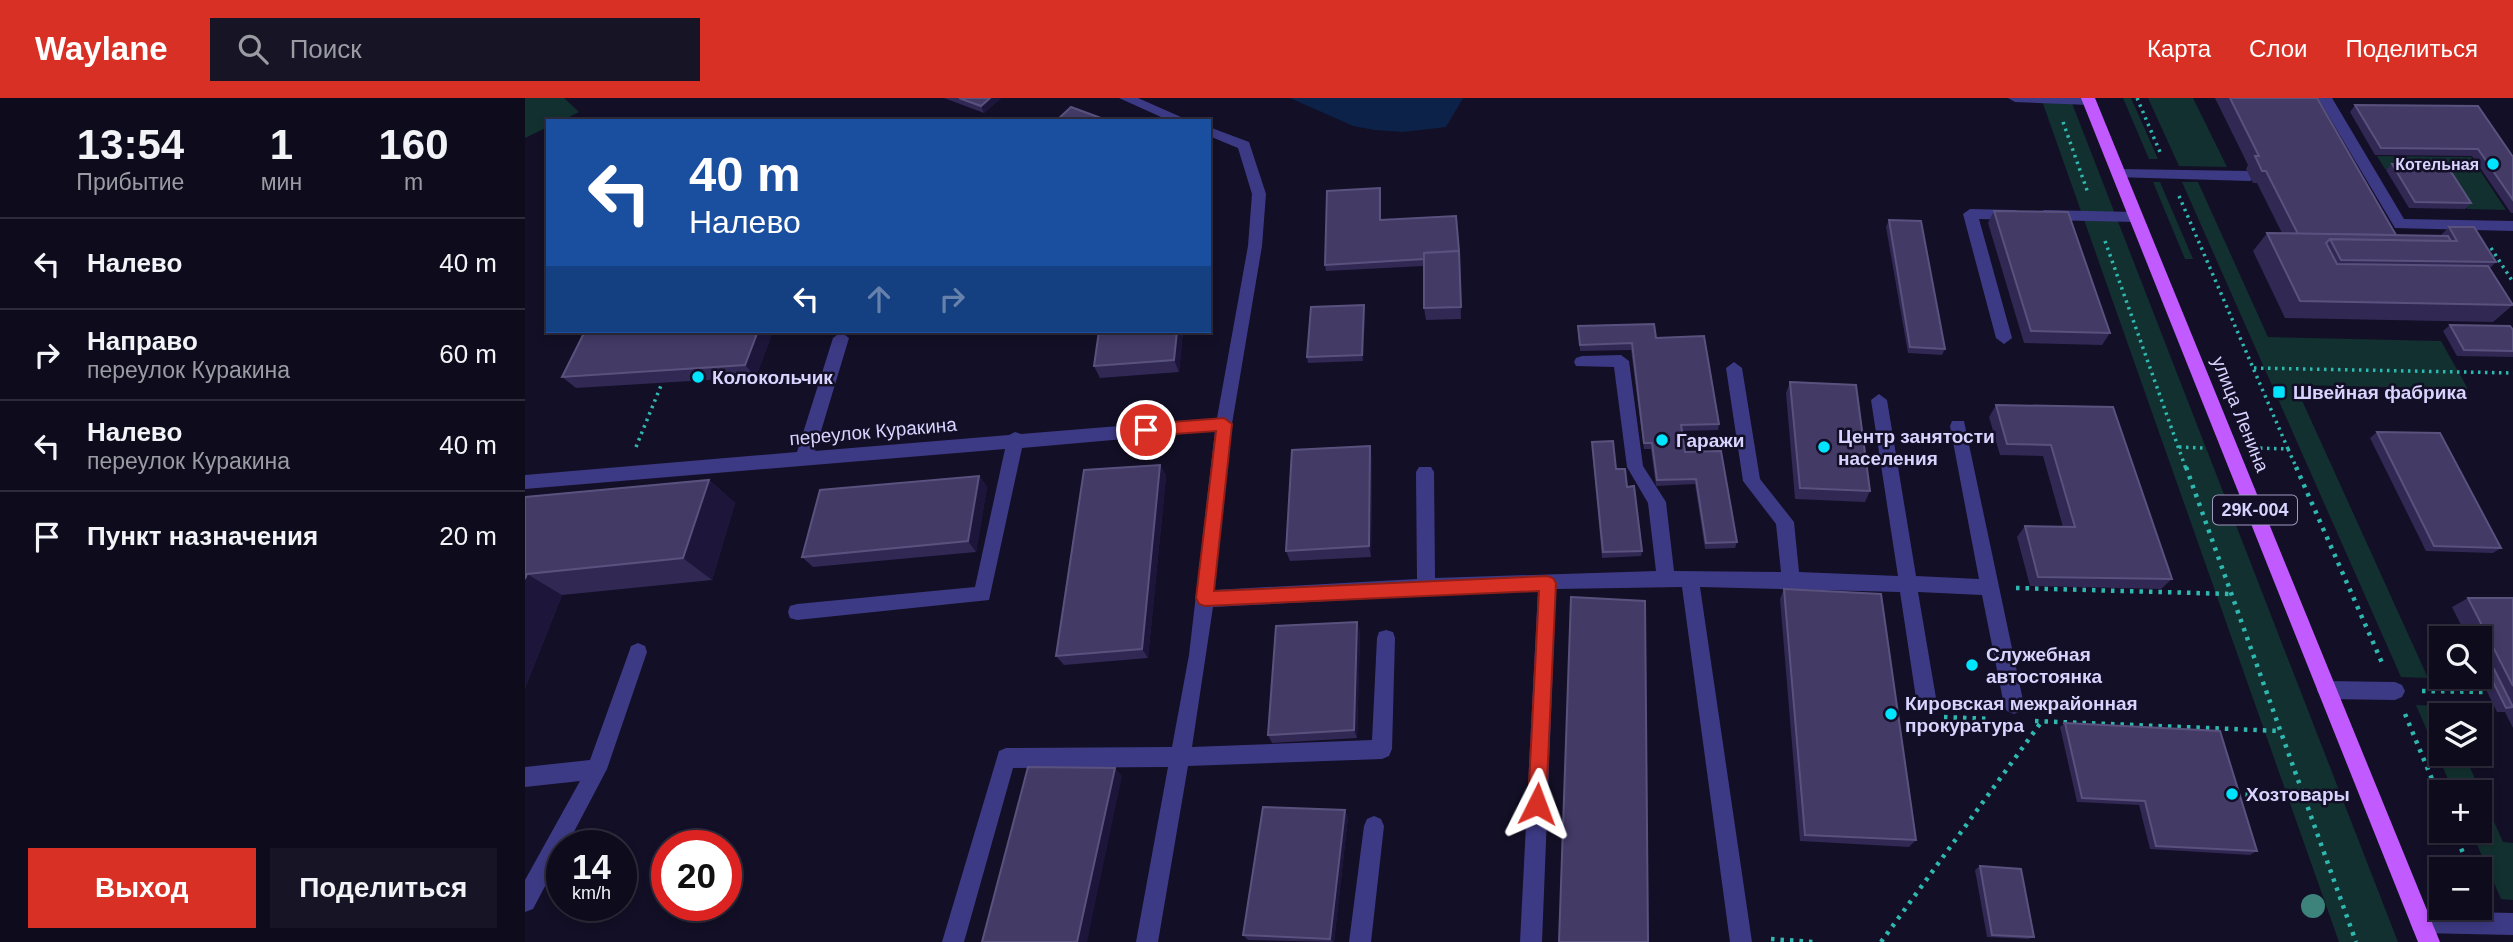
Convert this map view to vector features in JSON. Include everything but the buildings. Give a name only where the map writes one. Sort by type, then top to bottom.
[{"type":"main road","name":"улица Ленина","points":[[2089,99],[2425,932]]},
{"type":"street","points":[[1126,98],[1178,119]]},
{"type":"street","points":[[2015,98],[2089,99]]},
{"type":"street","points":[[2325,98],[2400,224],[2513,226]]},
{"type":"street","points":[[1147,942],[1198,655],[1224,424],[1255,246],[1259,194],[1244,145],[1211,132]]},
{"type":"street","points":[[2119,174],[2250,176]]},
{"type":"street","points":[[2004,338],[1970,214],[2136,217]]},
{"type":"street","points":[[804,458],[841,338]]},
{"type":"street","points":[[1582,362],[1621,361],[1635,467],[1657,502],[1666,579]]},
{"type":"street","points":[[1734,368],[1752,481],[1785,522],[1791,579]]},
{"type":"street","points":[[1879,401],[1929,707]]},
{"type":"street","name":"переулок Куракина","points":[[525,482],[1015,439],[1224,424]]},
{"type":"street","points":[[1958,426],[2014,705]]},
{"type":"street","points":[[797,612],[983,594],[1015,439]]},
{"type":"street","points":[[1425,472],[1426,587]]},
{"type":"street","points":[[1205,598],[1666,579],[1791,579],[1990,587]]},
{"type":"street","points":[[1690,579],[1741,939]]},
{"type":"street","points":[[1531,942],[1547,583]]},
{"type":"street","points":[[953,942],[1006,758],[1180,757],[1382,749],[1386,638]]},
{"type":"street","points":[[525,901],[597,769],[638,652]]},
{"type":"street","points":[[2327,690],[2395,691]]},
{"type":"street","points":[[525,777],[597,769]]},
{"type":"street","points":[[1360,942],[1374,826]]},
{"type":"street","points":[[2425,932],[2513,924]]},
{"type":"path","points":[[2137,98],[2432,780]]},
{"type":"path","points":[[2055,100],[2356,942]]},
{"type":"path","points":[[2477,226],[2513,282]]},
{"type":"path","points":[[2254,368],[2513,373]]},
{"type":"path","points":[[625,473],[662,383]]},
{"type":"path","points":[[2179,447],[2288,449]]},
{"type":"path","points":[[1990,587],[2231,594]]},
{"type":"path","points":[[2395,691],[2487,692]]},
{"type":"path","points":[[1929,707],[2001,719]]},
{"type":"path","points":[[2028,720],[2281,731]]},
{"type":"path","points":[[1881,942],[2042,721]]},
{"type":"path","points":[[2232,794],[2304,797]]},
{"type":"path","points":[[1741,939],[1813,942]]},
{"type":"green space","points":[[525,98],[564,98],[579,112],[565,119],[546,119],[546,128],[525,138]]},
{"type":"green space","points":[[2041,98],[2070,98],[2398,942],[2339,942]]},
{"type":"green space","points":[[2123,98],[2131,98],[2158,159],[2149,159]]},
{"type":"green space","points":[[2148,98],[2193,98],[2227,167],[2179,166]]},
{"type":"green space","points":[[2377,156],[2471,157],[2506,210],[2467,209],[2442,170],[2385,169]]},
{"type":"green space","points":[[2153,182],[2160,182],[2193,259],[2185,259]]},
{"type":"green space","points":[[2182,182],[2198,182],[2268,337],[2441,341],[2468,389],[2295,385],[2428,678],[2401,677]]},
{"type":"green space","points":[[2416,705],[2429,706],[2429,735]]},
{"type":"green space","points":[[2442,766],[2469,766],[2476,780],[2448,780]]},
{"type":"green space","points":[[2492,817],[2503,842],[2513,843],[2513,900],[2501,899],[2492,879],[2492,857],[2482,857],[2476,843],[2492,843]]},
{"type":"water","points":[[1290,98],[1463,98],[1446,127],[1403,132],[1353,126]]},
{"type":"place","name":"Котельная","points":[[2493,164]]},
{"type":"place","name":"Колокольчик","points":[[698,377]]},
{"type":"place","name":"Швейная фабрика","points":[[2279,392]]},
{"type":"place","name":"Гаражи","points":[[1662,440]]},
{"type":"place","name":"Центр занятости населения","points":[[1824,447]]},
{"type":"place","name":"Служебная автостоянка","points":[[1972,665]]},
{"type":"place","name":"Кировская межрайонная прокуратура","points":[[1891,714]]},
{"type":"place","name":"Хозтовары","points":[[2232,794]]},
{"type":"route","points":[[1146,430],[1224,424],[1205,598],[1547,583],[1537,804]]}]
